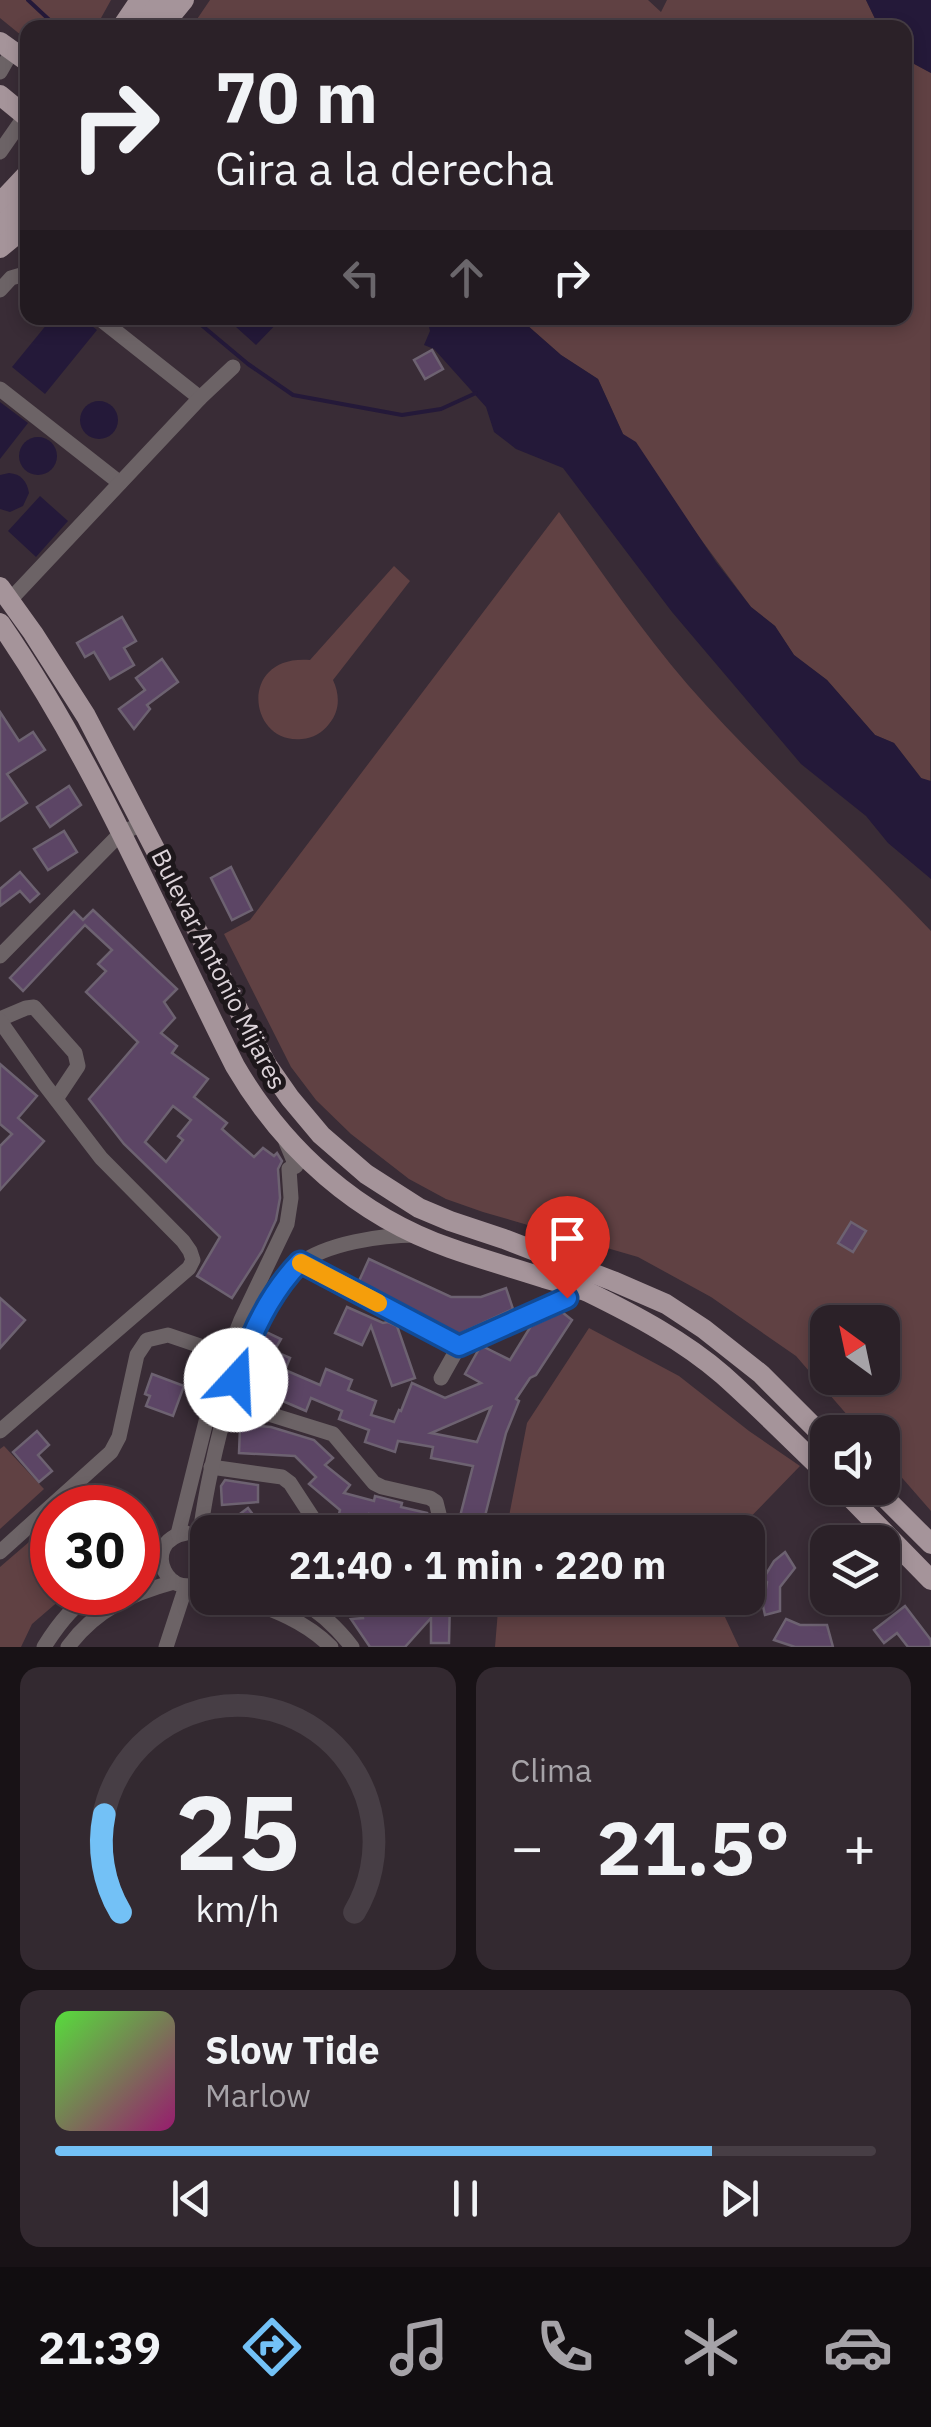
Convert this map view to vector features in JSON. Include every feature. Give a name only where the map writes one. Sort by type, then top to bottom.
[{"type":"main road","points":[[168,20],[184,0]]},
{"type":"main road","points":[[0,95],[20,112]]},
{"type":"main road","points":[[0,203],[20,182]]},
{"type":"main road","points":[[0,226],[20,208]]},
{"type":"main road","points":[[0,248],[20,232]]},
{"type":"main road","name":"Bulevar Antonio Mijares","points":[[5,594],[86,716],[258,1051],[321,1135],[366,1174],[419,1208],[666,1304],[761,1374],[810,1422]]},
{"type":"main road","name":"Bulevar Antonio Mijares","points":[[0,623],[68,728],[236,1066],[282,1134],[346,1193],[392,1224],[584,1290],[646,1323],[722,1375],[810,1458]]},
{"type":"main road","points":[[858,1505],[931,1580]]},
{"type":"main road","points":[[892,1505],[931,1544]]},
{"type":"street","points":[[0,72],[13,52]]},
{"type":"street","points":[[0,152],[20,125]]},
{"type":"street","points":[[0,290],[11,278],[20,275]]},
{"type":"street","points":[[107,325],[200,398]]},
{"type":"street","points":[[5,594],[232,368]]},
{"type":"street","points":[[0,389],[120,483]]},
{"type":"street","points":[[0,956],[121,833],[142,824]]},
{"type":"street","points":[[0,1431],[189,1268],[193,1260],[182,1241],[101,1158],[56,1099],[0,1020],[34,1007],[75,1053],[78,1066],[56,1099]]},
{"type":"street","points":[[178,1534],[214,1388],[240,1320],[287,1224],[291,1198],[288,1169],[296,1166],[282,1134]]},
{"type":"street","points":[[204,1515],[211,1467],[242,1358],[281,1282],[300,1262],[338,1247],[375,1238],[416,1235]]},
{"type":"street","points":[[497,1262],[504,1239]]},
{"type":"street","points":[[300,1262],[459,1346]]},
{"type":"street","points":[[441,1378],[459,1346],[584,1290]]},
{"type":"street","points":[[0,1552],[111,1452],[119,1437],[137,1355],[148,1340],[168,1335],[227,1355]]},
{"type":"street","points":[[230,1402],[333,1434],[374,1482],[430,1498],[436,1502],[439,1515]]},
{"type":"street","points":[[211,1467],[282,1477],[311,1515]]},
{"type":"street","points":[[190,1532],[178,1534],[166,1543],[161,1556],[166,1576],[190,1583]]},
{"type":"street","points":[[68,1647],[86,1625],[126,1598],[190,1585]]},
{"type":"street","points":[[166,1647],[190,1593]]},
{"type":"street","points":[[44,1647],[68,1615]]},
{"type":"street","points":[[284,1615],[302,1622],[331,1647]]},
{"type":"street","points":[[323,1615],[352,1647]]},
{"type":"shaded area","points":[[0,0],[111,0],[100,20],[20,20],[20,34],[0,18]]},
{"type":"shaded area","points":[[210,0],[648,0],[661,12],[667,0],[866,0],[876,20],[196,20]]},
{"type":"shaded area","points":[[866,0],[931,0],[931,73],[912,63],[912,20],[876,20]]},
{"type":"shaded area","points":[[912,63],[931,73],[930,782],[922,779],[894,743],[875,735],[827,680],[794,655],[775,626],[751,607],[623,434],[598,379],[561,355],[527,325],[912,325]]},
{"type":"shaded area","points":[[46,325],[91,325],[97,330],[45,394],[12,367]]},
{"type":"shaded area","points":[[234,325],[275,325],[256,345]]},
{"type":"shaded area","points":[[428,325],[527,325],[561,355],[598,379],[623,434],[636,442],[751,607],[775,626],[794,655],[827,680],[875,735],[894,743],[921,778],[931,781],[931,879],[888,843],[866,816],[801,764],[672,612],[563,468],[516,449],[494,432],[486,407],[434,349],[424,345]]},
{"type":"shaded area","points":[[99,401],[113,406],[118,420],[113,434],[99,439],[85,434],[80,420],[85,406]]},
{"type":"shaded area","points":[[0,402],[28,423],[0,459]]},
{"type":"shaded area","points":[[38,437],[52,442],[57,456],[52,470],[38,475],[24,470],[19,456],[24,442]]},
{"type":"shaded area","points":[[9,473],[23,479],[29,493],[23,506],[10,512],[0,509],[0,475]]},
{"type":"shaded area","points":[[40,496],[68,521],[36,557],[8,531]]},
{"type":"shaded area","points":[[559,512],[688,685],[931,931],[931,1511],[900,1475],[900,1415],[847,1415],[830,1395],[900,1395],[900,1305],[810,1305],[810,1372],[796,1356],[711,1297],[638,1257],[483,1212],[446,1199],[409,1179],[351,1134],[316,1100],[291,1067],[224,934],[250,920]]},
{"type":"shaded area","points":[[394,566],[410,581],[333,680],[338,703],[329,724],[310,738],[302,739],[284,737],[270,728],[258,700],[261,684],[270,671],[286,662],[310,660]]},
{"type":"shaded area","points":[[589,1328],[679,1376],[800,1466],[752,1515],[509,1515],[527,1423]]},
{"type":"shaded area","points":[[4,1446],[40,1485],[30,1485],[30,1502],[0,1529],[0,1449]]},
{"type":"shaded area","points":[[30,1543],[30,1615],[42,1615],[32,1624],[21,1647],[0,1647],[0,1567]]},
{"type":"shaded area","points":[[498,1615],[724,1615],[739,1647],[495,1647]]},
{"type":"building","points":[[432,350],[443,369],[425,379],[414,360]]},
{"type":"building","points":[[122,617],[136,641],[124,648],[134,665],[110,679],[94,652],[85,657],[77,643]]},
{"type":"building","points":[[162,659],[178,682],[147,705],[150,709],[134,729],[119,709],[145,690],[136,678]]},
{"type":"building","points":[[0,712],[19,741],[33,732],[45,750],[7,774],[27,803],[0,821]]},
{"type":"building","points":[[69,786],[81,805],[50,827],[37,807]]},
{"type":"building","points":[[64,831],[77,852],[48,870],[34,849]]},
{"type":"building","points":[[231,867],[252,910],[232,920],[211,878]]},
{"type":"building","points":[[20,872],[39,894],[30,902],[20,891],[0,906],[0,889]]},
{"type":"building","points":[[93,910],[177,989],[164,1002],[175,1018],[161,1033],[177,1046],[172,1053],[208,1079],[194,1097],[227,1123],[222,1129],[254,1157],[263,1148],[274,1156],[277,1153],[282,1161],[278,1169],[280,1198],[276,1220],[262,1251],[232,1298],[197,1276],[220,1237],[124,1144],[89,1099],[138,1042],[86,992],[106,971],[98,964],[112,950],[85,925],[23,991],[10,978],[74,911],[83,920]],"holes":[[[173,1106],[191,1120],[178,1136],[183,1140],[166,1162],[145,1142]]]},
{"type":"building","points":[[0,1064],[37,1096],[18,1118],[44,1141],[0,1190],[0,1146],[12,1134],[0,1124]]},
{"type":"building","points":[[851,1222],[866,1231],[853,1252],[838,1243]]},
{"type":"building","points":[[369,1259],[451,1297],[481,1297],[506,1288],[513,1309],[459,1334],[359,1281]]},
{"type":"building","points":[[0,1298],[25,1320],[0,1348]]},
{"type":"building","points":[[347,1307],[397,1326],[415,1378],[392,1386],[371,1326],[362,1345],[335,1333]]},
{"type":"building","points":[[562,1312],[572,1320],[516,1399],[519,1401],[506,1433],[485,1515],[460,1515],[473,1466],[431,1458],[433,1447],[398,1441],[395,1452],[365,1442],[369,1430],[339,1419],[342,1411],[311,1398],[306,1411],[278,1399],[283,1389],[257,1378],[267,1355],[258,1350],[266,1332],[281,1339],[274,1351],[290,1358],[285,1370],[320,1385],[326,1369],[352,1380],[348,1390],[376,1401],[371,1415],[394,1422],[412,1383],[445,1398],[481,1383],[465,1374],[479,1349],[484,1347],[510,1360],[531,1326]],"holes":[[[491,1407],[477,1442],[431,1433]]]},
{"type":"building","points":[[152,1374],[184,1386],[173,1416],[146,1406],[150,1396],[145,1394]]},
{"type":"building","points":[[240,1427],[271,1427],[314,1440],[333,1458],[325,1465],[350,1485],[344,1493],[402,1503],[401,1507],[427,1515],[339,1515],[340,1510],[309,1484],[316,1477],[295,1456],[239,1453]]},
{"type":"building","points":[[37,1431],[49,1445],[38,1455],[52,1471],[39,1482],[13,1452]]},
{"type":"building","points":[[225,1480],[258,1485],[258,1502],[222,1505],[221,1486]]},
{"type":"building","points":[[785,1552],[795,1568],[780,1587],[780,1611],[765,1615],[765,1576]]},
{"type":"building","points":[[905,1606],[931,1640],[931,1647],[908,1647],[897,1633],[884,1643],[874,1630],[893,1615],[900,1615]]},
{"type":"building","points":[[362,1615],[450,1615],[449,1643],[431,1643],[431,1618],[405,1647],[370,1647],[351,1619]]},
{"type":"building","points":[[786,1619],[800,1625],[827,1625],[833,1647],[795,1647],[774,1640]]},
{"type":"waterway","points":[[28,0],[49,20]]},
{"type":"waterway","points":[[201,325],[293,395],[402,415],[441,409],[476,393]]},
{"type":"slow traffic","points":[[301,1263],[378,1303]]},
{"type":"route","points":[[236,1380],[266,1306],[300,1262],[459,1346],[567,1298]]}]
